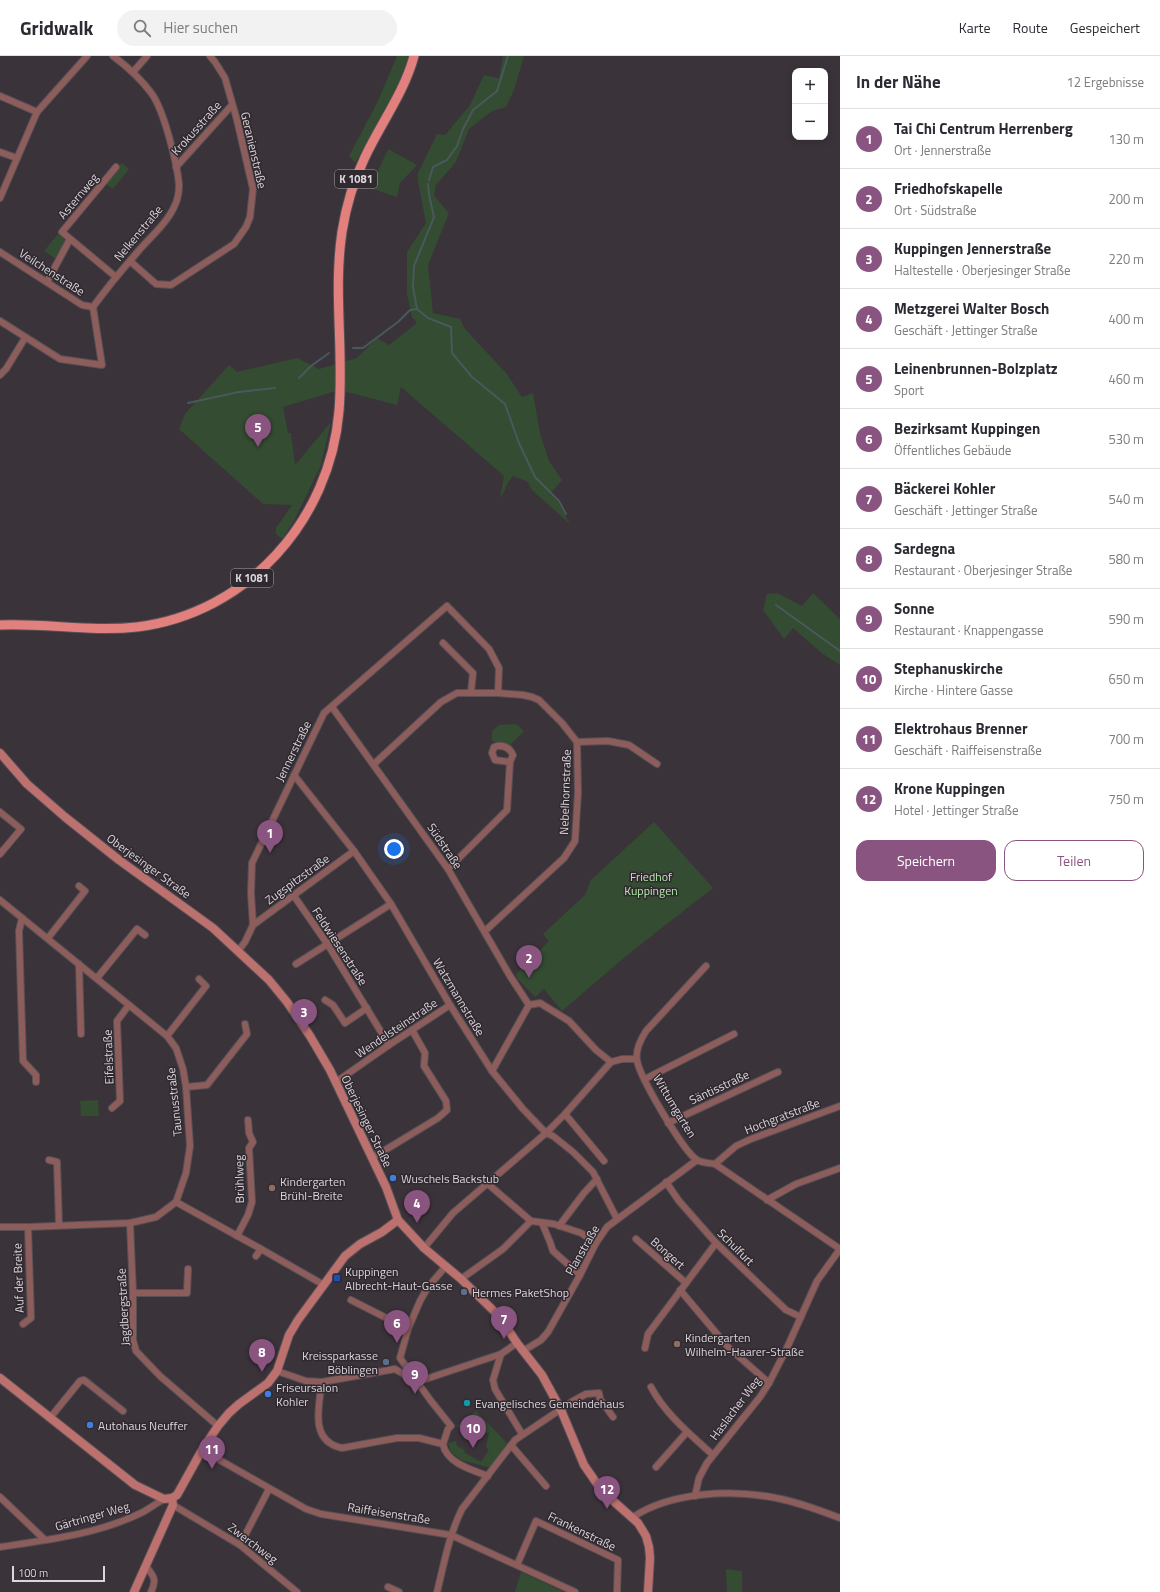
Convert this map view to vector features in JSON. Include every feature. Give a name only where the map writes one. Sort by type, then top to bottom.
[{"type":"main road","name":"K 1081","points":[[0,625],[20,624],[114,628],[150,625],[177,618],[204,608],[254,577],[296,532],[311,508],[325,476],[332,454],[338,422],[340,246],[348,201],[364,157],[400,91],[414,56]]},
{"type":"main road","name":"Oberjesinger Straße","points":[[0,753],[27,784],[65,818],[119,860],[203,920],[238,950],[269,980],[288,1002],[310,1036],[336,1082],[386,1187],[398,1220]]},
{"type":"main road","points":[[134,1592],[146,1566],[169,1501],[177,1494],[202,1450],[218,1426],[239,1404],[268,1383],[277,1371],[289,1335],[299,1318],[345,1256],[360,1244],[382,1232],[398,1220],[424,1248],[461,1279],[499,1316],[516,1343],[542,1375],[561,1410],[584,1465],[602,1491],[633,1517],[646,1536],[650,1558],[648,1592]]},
{"type":"main road","points":[[0,1378],[135,1486],[169,1501]]},
{"type":"street","points":[[0,198],[37,112],[87,56]]},
{"type":"street","name":"Nelkenstraße","points":[[93,307],[130,260],[161,225],[174,206],[178,196],[179,186],[176,167],[160,110],[153,95],[133,72],[113,56]]},
{"type":"street","points":[[133,72],[147,56]]},
{"type":"street","name":"Geranienstraße","points":[[130,260],[156,284],[171,285],[226,250],[241,236],[250,217],[253,189],[232,104],[225,78],[210,56]]},
{"type":"street","points":[[0,96],[37,112]]},
{"type":"street","name":"Krokusstraße","points":[[176,167],[232,104]]},
{"type":"street","points":[[0,152],[18,158]]},
{"type":"street","name":"Asternweg","points":[[116,167],[62,232],[116,277]]},
{"type":"street","name":"Asternweg","points":[[47,282],[70,239]]},
{"type":"street","name":"Veilchenstraße","points":[[0,252],[82,305],[93,307]]},
{"type":"street","points":[[0,321],[60,359],[102,365],[93,307]]},
{"type":"street","points":[[0,375],[6,369],[25,338]]},
{"type":"street","name":"Jennerstraße","points":[[238,950],[246,942],[253,925],[251,893],[252,863],[324,713],[447,606],[489,649],[499,668],[498,693]]},
{"type":"street","points":[[443,643],[473,673],[471,692]]},
{"type":"street","name":"Nebelhornstraße","points":[[374,764],[442,702],[457,693],[471,692],[523,695],[539,700],[562,723],[577,742],[578,792],[575,841],[564,858],[485,931]]},
{"type":"street","name":"Südstraße","points":[[332,706],[448,869],[529,1005]]},
{"type":"street","points":[[577,742],[608,741],[629,745],[657,764]]},
{"type":"street","points":[[448,869],[507,810],[510,762]]},
{"type":"street","name":"Watzmannstraße","points":[[294,775],[354,851],[391,904],[450,1005],[492,1071],[523,1109],[546,1133],[553,1136],[585,1162],[597,1179],[617,1219]]},
{"type":"street","points":[[0,812],[21,829],[0,854]]},
{"type":"street","name":"Zugspitzstraße","points":[[253,925],[354,851]]},
{"type":"street","points":[[48,938],[85,891],[79,886]]},
{"type":"street","name":"Feldwiesenstraße","points":[[294,896],[328,945],[389,1045]]},
{"type":"street","name":"Taunusstraße","points":[[0,900],[167,1036],[176,1048],[183,1069],[186,1087],[190,1146],[186,1173],[176,1202]]},
{"type":"street","points":[[296,964],[391,904]]},
{"type":"street","points":[[22,918],[19,932],[23,1061],[36,1075],[36,1082]]},
{"type":"street","points":[[97,978],[137,929],[145,935]]},
{"type":"street","points":[[79,964],[81,1034]]},
{"type":"street","points":[[424,1248],[453,1213],[546,1133],[611,1062],[622,1059],[636,1059],[639,1043],[646,1031],[706,966]]},
{"type":"street","points":[[167,1036],[206,986],[199,979]]},
{"type":"street","points":[[325,1000],[333,1005],[345,1023],[367,1008]]},
{"type":"street","points":[[492,1071],[529,1005],[540,1002],[569,1021],[596,1050],[611,1062]]},
{"type":"street","name":"Eifelstraße","points":[[112,1108],[120,1101],[117,1021],[129,1005]]},
{"type":"street","name":"Wendelsteinstraße","points":[[336,1082],[450,1005]]},
{"type":"street","points":[[186,1087],[207,1085],[247,1034],[245,1024]]},
{"type":"street","points":[[372,1158],[438,1118],[447,1110],[446,1101],[424,1066],[425,1053],[412,1030]]},
{"type":"street","points":[[645,1079],[734,1034]]},
{"type":"street","name":"Wittumgarten","points":[[636,1059],[668,1123],[697,1160]]},
{"type":"street","name":"Säntisstraße","points":[[668,1123],[778,1072]]},
{"type":"street","name":"Hochgratstraße","points":[[715,1164],[736,1146],[751,1138],[840,1106]]},
{"type":"street","points":[[565,1114],[604,1161]]},
{"type":"street","name":"Brühlweg","points":[[237,1236],[248,1215],[252,1202],[249,1148],[253,1142],[249,1133],[248,1120]]},
{"type":"street","points":[[48,1160],[57,1162],[59,1225]]},
{"type":"street","points":[[697,1160],[715,1164],[840,1249]]},
{"type":"street","name":"Planstraße","points":[[523,1351],[541,1340],[548,1332],[596,1243],[608,1227],[697,1160]]},
{"type":"street","points":[[766,1200],[796,1184],[840,1168]]},
{"type":"street","points":[[559,1226],[584,1193],[597,1179]]},
{"type":"street","name":"Schulfurt","points":[[666,1182],[679,1201],[716,1243],[786,1310],[800,1317]]},
{"type":"street","points":[[488,1184],[531,1221],[559,1226],[581,1233],[596,1243]]},
{"type":"street","points":[[0,1227],[130,1223],[156,1217],[176,1202],[324,1285]]},
{"type":"street","points":[[461,1279],[503,1249],[531,1221]]},
{"type":"street","name":"Jagdbergstraße","points":[[130,1223],[133,1293],[133,1340],[136,1351],[160,1376],[218,1426]]},
{"type":"street","points":[[542,1223],[552,1251],[580,1275]]},
{"type":"street","name":"Auf der Breite","points":[[22,1324],[32,1318],[28,1227]]},
{"type":"street","name":"Bongert","points":[[636,1239],[686,1283]]},
{"type":"street","points":[[645,1348],[648,1334],[716,1243]]},
{"type":"street","points":[[256,1256],[261,1249]]},
{"type":"street","name":"Haslacher Weg","points":[[695,1496],[699,1478],[713,1454],[760,1397],[769,1383],[817,1281],[840,1249]]},
{"type":"street","points":[[395,1369],[400,1358],[408,1329],[420,1301],[428,1287],[446,1266]]},
{"type":"street","points":[[133,1293],[188,1292],[188,1270]]},
{"type":"street","points":[[680,1290],[728,1347],[769,1383]]},
{"type":"street","points":[[351,1300],[408,1329]]},
{"type":"street","points":[[277,1371],[306,1381],[322,1382],[395,1369],[417,1382],[501,1354],[516,1343]]},
{"type":"street","points":[[501,1354],[493,1380],[495,1389],[522,1434]]},
{"type":"street","points":[[400,1358],[451,1426],[448,1429],[443,1444],[444,1452],[450,1458],[488,1476]]},
{"type":"street","points":[[50,1418],[80,1381],[84,1380],[123,1411]]},
{"type":"street","points":[[322,1382],[318,1422],[326,1440],[333,1446],[342,1448],[397,1438],[419,1438],[443,1444]]},
{"type":"street","points":[[650,1387],[687,1432],[713,1454]]},
{"type":"street","points":[[437,1592],[451,1534],[462,1509],[514,1440],[586,1394],[599,1393],[600,1399],[614,1417]]},
{"type":"street","points":[[656,1467],[687,1432]]},
{"type":"street","points":[[511,1445],[546,1486]]},
{"type":"street","name":"Raiffeisenstraße","points":[[202,1450],[268,1489],[306,1509],[322,1514],[451,1534],[575,1592]]},
{"type":"street","points":[[240,1545],[268,1489]]},
{"type":"street","points":[[633,1517],[644,1510],[661,1503],[695,1496],[747,1493],[776,1498],[807,1506],[840,1518]]},
{"type":"street","points":[[0,1498],[45,1540]]},
{"type":"street","name":"Gärtringer Weg","points":[[0,1547],[70,1536],[116,1522],[169,1501]]},
{"type":"street","name":"Zwerchweg","points":[[169,1501],[240,1545],[293,1591]]},
{"type":"street","name":"Frankenstraße","points":[[517,1565],[536,1521],[618,1560],[617,1592]]},
{"type":"street","points":[[146,1566],[154,1576],[155,1583],[151,1592]]},
{"type":"street","points":[[388,1587],[399,1592]]},
{"type":"green space","points":[[397,56],[409,56],[397,87],[355,163],[349,156],[377,103]]},
{"type":"green space","points":[[503,56],[524,56],[514,90],[506,107],[492,111],[469,129],[456,162],[436,185],[434,196],[449,213],[428,265],[433,313],[460,319],[465,329],[506,373],[522,397],[533,393],[540,433],[549,461],[562,480],[550,494],[558,502],[570,524],[532,490],[528,482],[513,476],[500,498],[504,476],[401,387],[397,405],[339,390],[283,407],[288,433],[291,433],[295,465],[331,422],[321,465],[294,521],[282,539],[276,534],[276,528],[292,505],[263,504],[179,429],[185,414],[229,365],[237,372],[297,358],[319,369],[357,358],[377,338],[389,345],[417,323],[412,317],[407,294],[407,252],[426,223],[418,181],[418,173],[437,134],[445,135],[470,105],[484,75],[499,78]]},
{"type":"green space","points":[[388,149],[417,165],[400,183],[397,197],[370,188]]},
{"type":"green space","points":[[122,163],[129,169],[113,189],[105,183]]},
{"type":"green space","points":[[58,234],[66,241],[56,259],[44,251]]},
{"type":"green space","points":[[777,593],[802,606],[813,593],[840,619],[840,665],[823,654],[793,628],[784,639],[763,610],[767,594]]},
{"type":"green space","points":[[516,724],[524,731],[510,745],[507,743],[494,742],[492,740],[492,731],[499,725]]},
{"type":"green space","name":"Friedhof Kuppingen","points":[[654,822],[713,888],[626,956],[562,1011],[544,989],[535,997],[517,978],[516,974],[549,941],[543,934],[585,895],[591,880]]},
{"type":"green space","points":[[98,1100],[99,1116],[81,1116],[80,1101]]},
{"type":"green space","points":[[476,1411],[507,1443],[491,1468],[461,1460],[451,1452],[448,1443],[456,1441],[457,1446],[465,1450],[464,1452],[481,1462],[489,1450],[486,1447],[489,1432],[477,1437],[468,1431],[463,1431],[457,1426]]},
{"type":"green space","points":[[726,1569],[742,1571],[742,1592],[727,1592]]},
{"type":"green space","points":[[521,1572],[564,1592],[515,1592]]},
{"type":"waterway","points":[[429,180],[433,167],[447,160],[457,146],[463,129],[473,110],[497,91],[508,56]]},
{"type":"waterway","points":[[428,184],[434,217],[414,266],[413,287],[417,309],[428,318],[451,327],[452,353],[472,377],[505,404],[519,443],[535,477],[559,501],[566,514]]},
{"type":"waterway","points":[[353,348],[363,348],[398,322],[410,310],[417,309]]},
{"type":"waterway","points":[[299,378],[311,366],[329,353]]},
{"type":"waterway","points":[[188,403],[239,392],[275,388]]},
{"type":"waterway","points":[[776,605],[840,651]]},
{"type":"place","name":"Leinenbrunnen-Bolzplatz","points":[[258,447]]},
{"type":"place","name":"Tai Chi Centrum Herrenberg","points":[[270,853]]},
{"type":"place","name":"Friedhofskapelle","points":[[529,978]]},
{"type":"place","name":"Kuppingen Jennerstraße","points":[[304,1032]]},
{"type":"place","name":"Wuschels Backstub","points":[[393,1178]]},
{"type":"place","name":"Kindergarten Brühl-Breite","points":[[272,1188]]},
{"type":"place","name":"Metzgerei Walter Bosch","points":[[417,1223]]},
{"type":"place","name":"Kuppingen Albrecht-Haut-Gasse","points":[[337,1278]]},
{"type":"place","name":"Hermes PaketShop","points":[[464,1292]]},
{"type":"place","name":"Bäckerei Kohler","points":[[504,1339]]},
{"type":"place","name":"Bezirksamt Kuppingen","points":[[397,1343]]},
{"type":"place","name":"Kindergarten Wilhelm-Haarer-Straße","points":[[677,1344]]},
{"type":"place","name":"Kreissparkasse Böblingen","points":[[386,1362]]},
{"type":"place","name":"Sardegna","points":[[262,1372]]},
{"type":"place","name":"Friseursalon Kohler","points":[[268,1394]]},
{"type":"place","name":"Sonne","points":[[415,1394]]},
{"type":"place","name":"Evangelisches Gemeindehaus","points":[[467,1403]]},
{"type":"place","name":"Autohaus Neuffer","points":[[90,1425]]},
{"type":"place","name":"Stephanuskirche","points":[[473,1448]]},
{"type":"place","name":"Elektrohaus Brenner","points":[[212,1469]]},
{"type":"place","name":"Krone Kuppingen","points":[[607,1509]]}]
